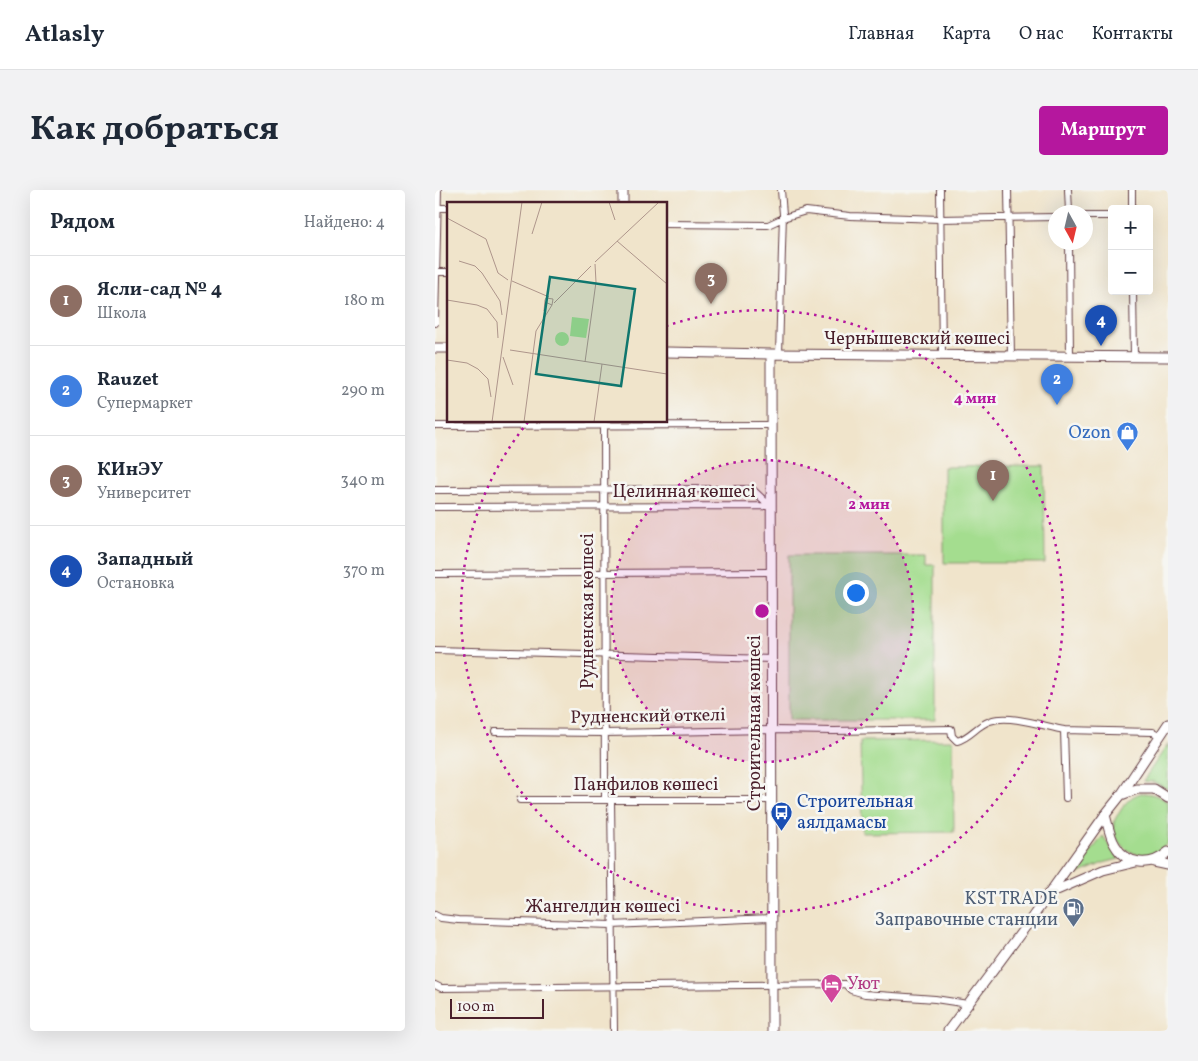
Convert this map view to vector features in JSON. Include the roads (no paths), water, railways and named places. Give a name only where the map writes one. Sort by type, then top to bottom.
[{"type":"street","points":[[435,323],[436,208],[438,190]]},
{"type":"street","name":"Строительная көшесі","points":[[773,1031],[770,425],[783,218],[781,190]]},
{"type":"street","points":[[940,190],[942,355]]},
{"type":"street","points":[[1007,190],[1011,356]]},
{"type":"street","points":[[1068,190],[1069,205]]},
{"type":"street","points":[[1132,190],[1132,205]]},
{"type":"street","points":[[667,224],[767,226],[783,218],[806,211],[850,216],[940,219],[1048,217]]},
{"type":"street","points":[[1093,216],[1108,216]]},
{"type":"street","points":[[1069,250],[1070,356]]},
{"type":"street","points":[[1133,295],[1134,356]]},
{"type":"street","name":"Чернышевский көшесі","points":[[667,352],[1168,357]]},
{"type":"street","points":[[435,426],[604,423],[770,425]]},
{"type":"street","name":"Рудненская көшесі","points":[[604,423],[605,733],[614,1031]]},
{"type":"street","name":"Целинная көшесі","points":[[435,490],[752,489],[770,506]]},
{"type":"street","name":"Целинная көшесі","points":[[435,507],[770,506]]},
{"type":"street","points":[[435,574],[771,572]]},
{"type":"street","points":[[435,650],[771,659]]},
{"type":"street","name":"Рудненский өткелі","points":[[495,732],[605,733],[951,729],[952,736],[957,741],[966,738],[991,721],[1005,719],[1064,730]]},
{"type":"street","points":[[948,1031],[1121,795],[1168,724]]},
{"type":"street","points":[[1065,798],[1064,730],[1153,732],[1161,736]]},
{"type":"street","points":[[1121,795],[1137,789],[1149,788],[1159,791],[1168,798]]},
{"type":"street","name":"Панфилов көшесі","points":[[520,800],[772,800]]},
{"type":"street","points":[[1105,815],[1114,844],[1121,853],[1137,862]]},
{"type":"street","points":[[1153,862],[1168,852]]},
{"type":"street","points":[[1048,894],[1103,870],[1137,862],[1153,862],[1168,865]]},
{"type":"street","name":"Жангелдин көшесі","points":[[435,916],[458,920],[612,925],[772,918]]},
{"type":"street","points":[[435,985],[441,988],[845,984],[851,990],[865,994],[935,999],[968,1004]]},
{"type":"place","name":"КИнЭУ","points":[[711,304]]},
{"type":"place","name":"Западный","points":[[1101,346]]},
{"type":"place","name":"Rauzet","points":[[1057,405]]},
{"type":"place","name":"Ozon","points":[[1127,452]]},
{"type":"place","name":"Ясли-сад № 4","points":[[993,501]]},
{"type":"place","name":"Строительная аялдамасы","points":[[781,831]]},
{"type":"place","name":"KST TRADE Заправочные станции","points":[[1074,928]]},
{"type":"place","name":"Уют","points":[[831,1003]]}]
